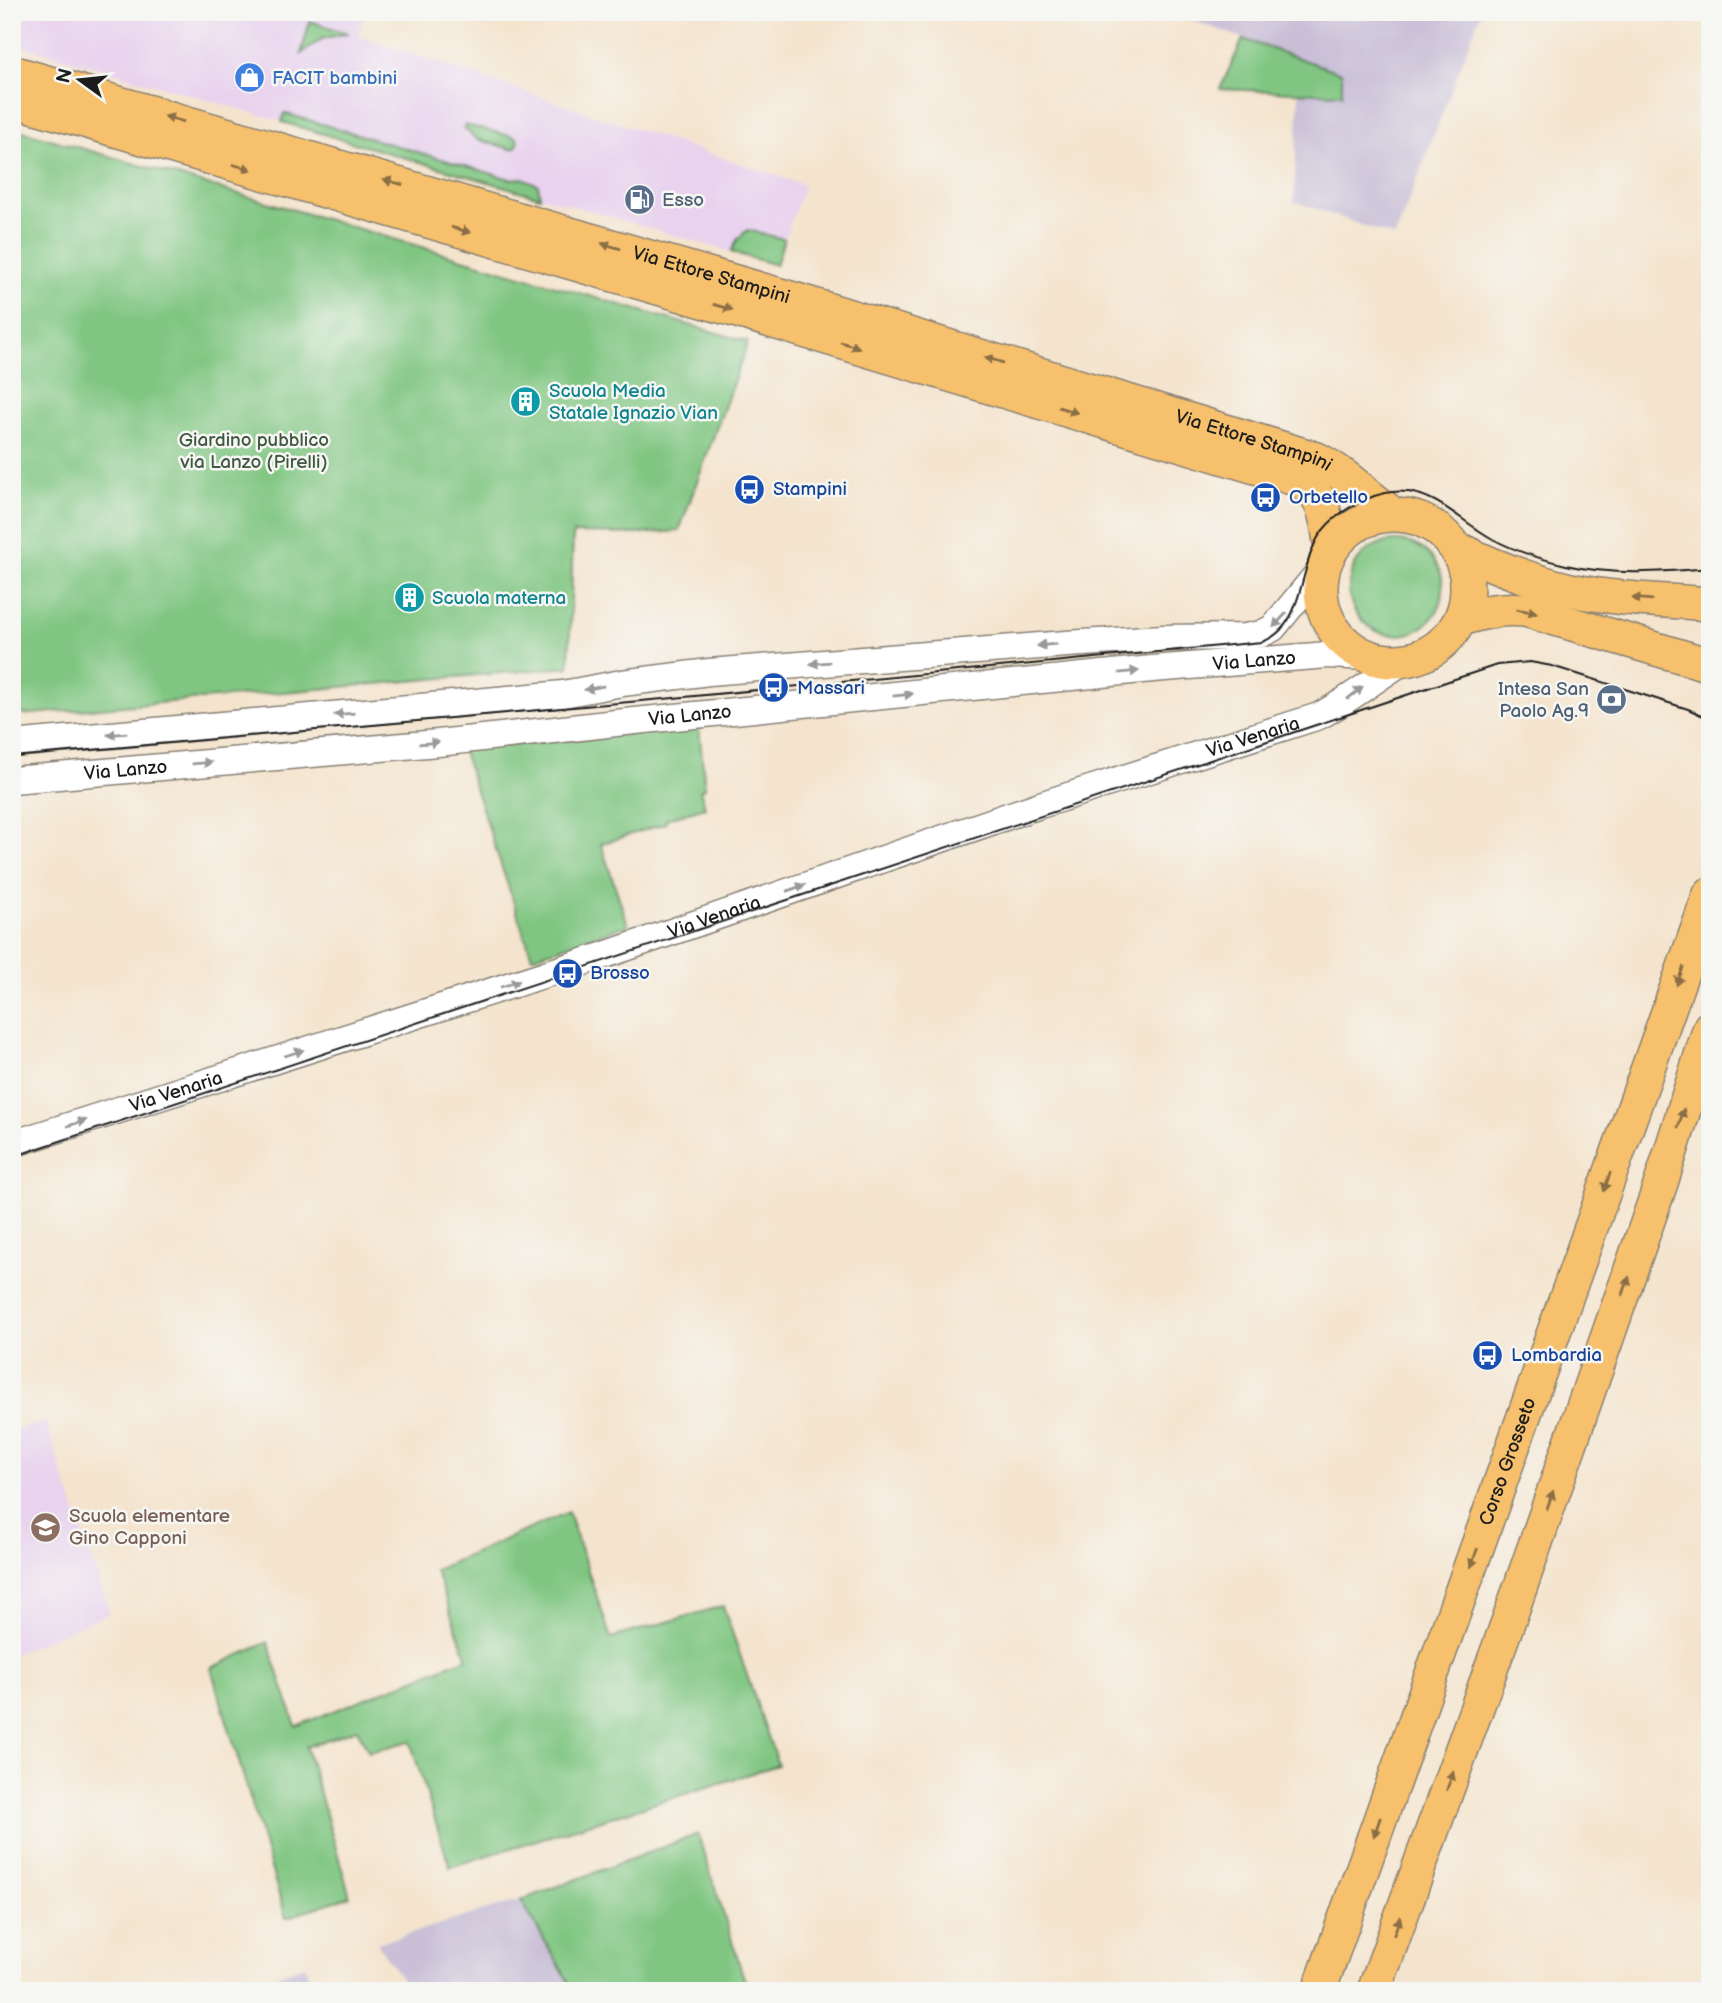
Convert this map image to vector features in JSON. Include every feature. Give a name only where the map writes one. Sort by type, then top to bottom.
[{"type":"main road","name":"Via Ettore Stampini","points":[[12,72],[794,299],[1317,459],[1334,468],[1369,498],[1393,514]]},
{"type":"main road","name":"Via Ettore Stampini","points":[[12,100],[751,314],[1295,479],[1306,484],[1322,505],[1326,515],[1327,558]]},
{"type":"main road","points":[[1393,514],[1411,516],[1429,523],[1444,534],[1456,548],[1464,565],[1466,601],[1461,619],[1438,647],[1422,656],[1404,661],[1368,657],[1352,649],[1338,636],[1328,621],[1321,594],[1327,558],[1342,535],[1356,525],[1375,517],[1393,514]]},
{"type":"main road","points":[[1456,548],[1515,573],[1573,590],[1611,596],[1710,604]]},
{"type":"main road","points":[[1461,619],[1506,608],[1525,610],[1710,665]]},
{"type":"main road","name":"Corso Grosseto","points":[[1319,1991],[1710,894]]},
{"type":"main road","points":[[1374,1991],[1512,1611],[1653,1206],[1710,1027]]},
{"type":"street","name":"Via Lanzo","points":[[12,744],[563,694],[709,672],[1080,643],[1245,637],[1273,628],[1327,558]]},
{"type":"street","name":"Via Lanzo","points":[[12,780],[438,743],[1152,669],[1328,655],[1368,657]]},
{"type":"street","name":"Via Venaria","points":[[12,1144],[596,958],[1040,805],[1312,719],[1344,703],[1368,683],[1404,661]]},
{"type":"shaded area","points":[[12,12],[365,12],[358,36],[804,185],[776,265],[12,43]]},
{"type":"shaded area","points":[[1168,12],[1481,12],[1395,237],[1294,201],[1299,93],[1342,94],[1342,73]]},
{"type":"shaded area","points":[[12,612],[21,715],[12,716]]},
{"type":"shaded area","name":"Scuola elementare Gino Capponi","points":[[45,1421],[110,1613],[12,1655],[12,1431]]},
{"type":"shaded area","points":[[521,1900],[570,1986],[562,1991],[410,1991],[377,1943]]},
{"type":"shaded area","points":[[305,1966],[314,1991],[256,1991],[251,1984]]},
{"type":"green space","points":[[310,21],[347,33],[322,39],[301,54]]},
{"type":"green space","points":[[1243,39],[1342,73],[1342,94],[1220,89]]},
{"type":"green space","points":[[284,113],[510,179],[523,178],[538,185],[540,197],[282,122]]},
{"type":"green space","points":[[465,125],[512,136],[517,138],[518,144],[511,149],[476,139],[464,128]]},
{"type":"green space","name":"Giardino pubblico via Lanzo (Pirelli)","points":[[12,128],[748,342],[679,531],[637,534],[573,533],[569,667],[21,715],[12,612]]},
{"type":"green space","points":[[747,230],[784,239],[776,265],[731,252],[737,240]]},
{"type":"green space","points":[[1396,541],[1414,544],[1429,555],[1440,570],[1443,588],[1440,606],[1429,621],[1414,632],[1396,635],[1378,632],[1363,621],[1352,606],[1349,588],[1352,570],[1363,555],[1378,544]]},
{"type":"green space","points":[[699,727],[705,788],[700,790],[705,807],[601,844],[628,925],[532,957],[462,749]]},
{"type":"green space","points":[[568,1512],[611,1638],[723,1606],[778,1765],[450,1867],[410,1741],[369,1752],[357,1729],[306,1747],[350,1896],[286,1918],[211,1668],[268,1642],[296,1726],[467,1658],[435,1570]]},
{"type":"green space","points":[[698,1834],[748,1991],[574,1991],[521,1900]]},
{"type":"tram line","points":[[12,757],[1262,642],[1275,635],[1292,613],[1319,535],[1337,516],[1351,507],[1386,493],[1419,494],[1434,500],[1500,543],[1566,565],[1619,572],[1710,568]]},
{"type":"tram line","points":[[12,1157],[1497,665],[1530,662],[1552,666],[1688,709],[1710,719]]},
{"type":"place","name":"FACIT bambini","points":[[249,78]]},
{"type":"place","name":"Esso","points":[[639,200]]},
{"type":"place","name":"Scuola Media Statale Ignazio Vian","points":[[526,402]]},
{"type":"place","name":"Stampini","points":[[750,489]]},
{"type":"place","name":"Orbetello","points":[[1266,497]]},
{"type":"place","name":"Scuola materna","points":[[409,598]]},
{"type":"place","name":"Massari","points":[[774,688]]},
{"type":"place","name":"Intesa San Paolo Ag.9","points":[[1612,700]]},
{"type":"place","name":"Brosso","points":[[567,973]]},
{"type":"place","name":"Lombardia","points":[[1488,1355]]},
{"type":"place","name":"Scuola elementare Gino Capponi","points":[[46,1527]]}]
